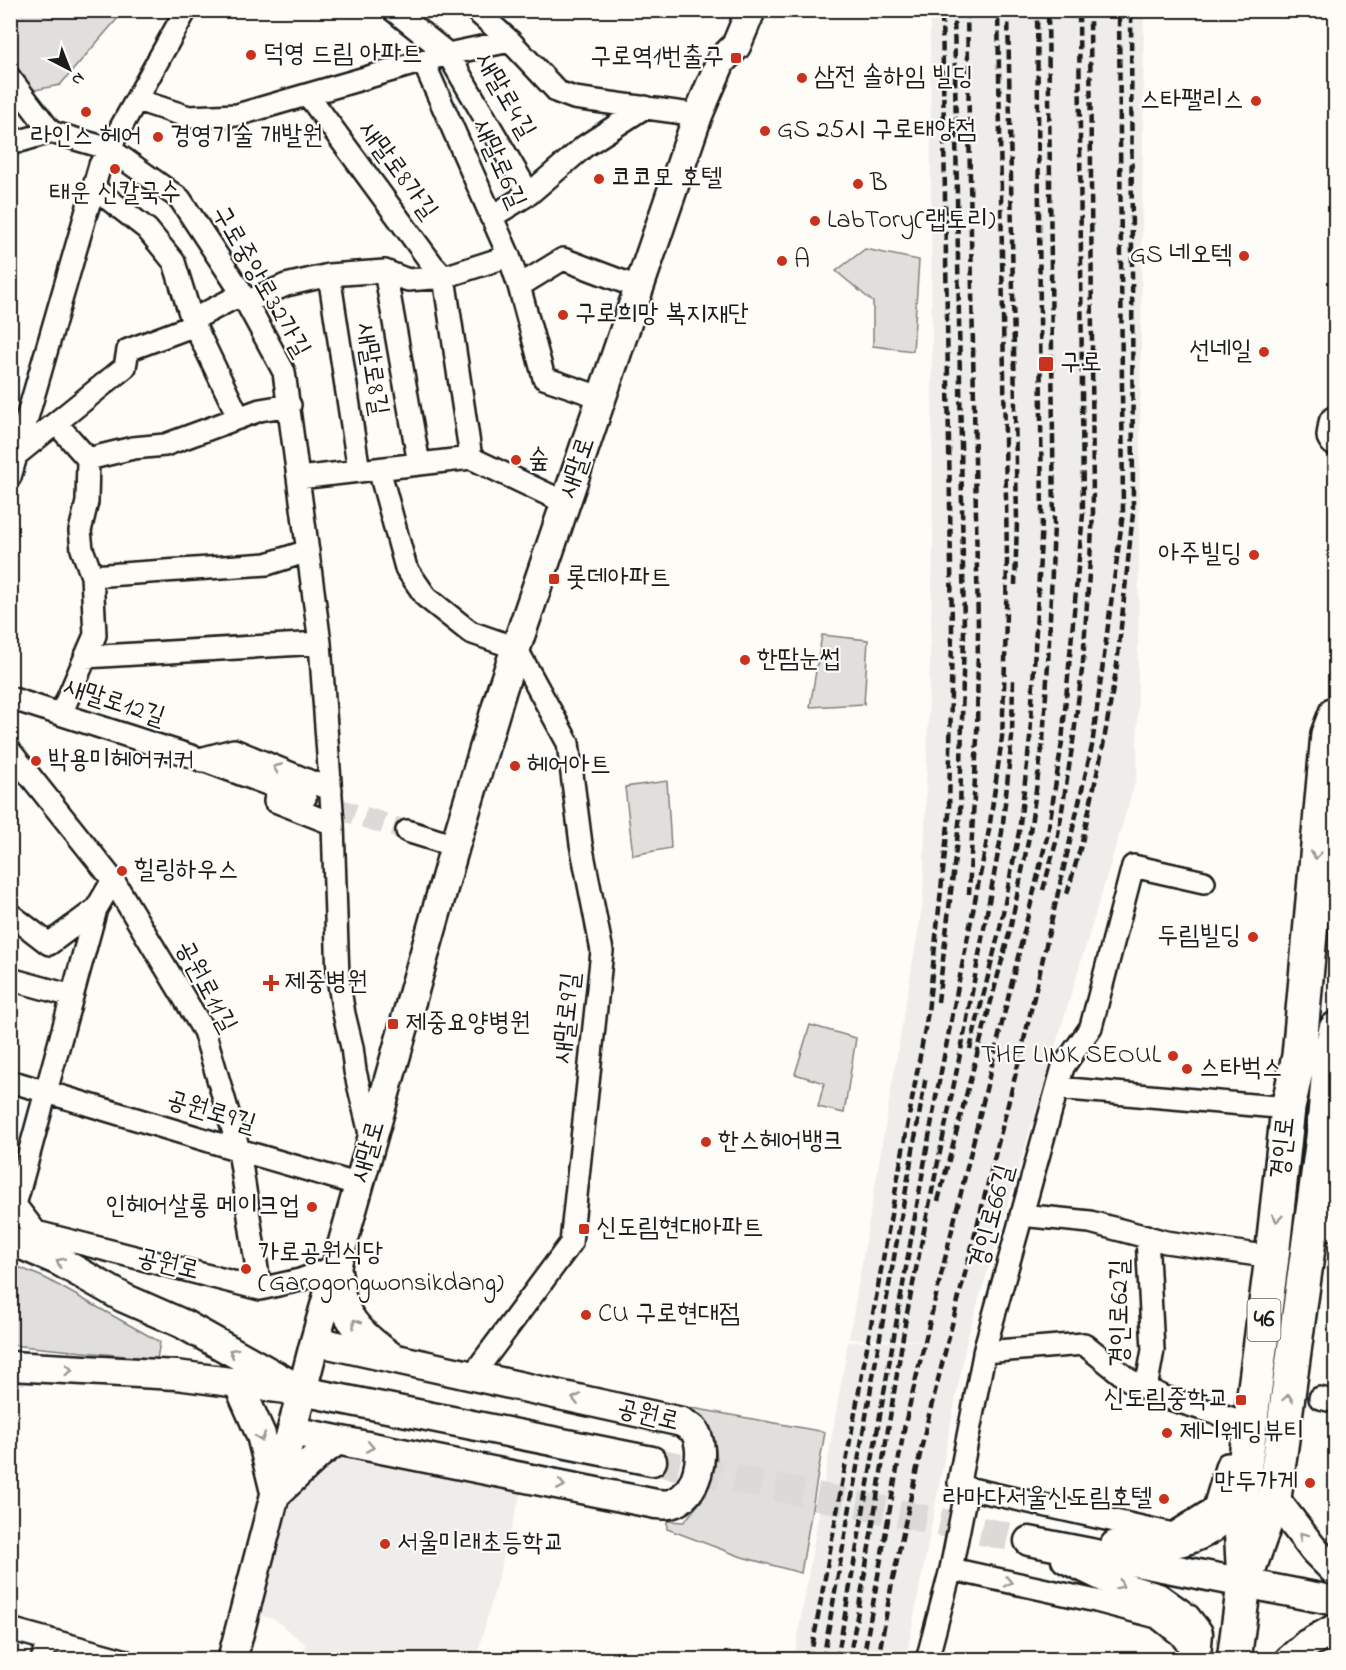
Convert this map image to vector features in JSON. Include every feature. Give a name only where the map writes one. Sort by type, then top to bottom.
[{"type":"main road","name":"새말로","points":[[232,1659],[315,1341],[455,846],[516,648],[698,115],[722,61],[718,43],[734,12]]},
{"type":"main road","points":[[1335,423],[1335,439]]},
{"type":"main road","name":"경인로","points":[[1244,1584],[1274,1498],[1324,1225],[1328,734],[1335,712]]},
{"type":"main road","name":"경인로","points":[[1234,1659],[1244,1584],[1240,1503],[1272,1257],[1288,1108],[1325,1050]]},
{"type":"main road","name":"공원로","points":[[10,1240],[59,1261],[124,1298],[183,1324],[302,1391]]},
{"type":"main road","points":[[337,1266],[342,1302],[356,1326],[376,1346],[399,1361]]},
{"type":"main road","name":"공원로","points":[[292,1431],[656,1504],[670,1504],[679,1500],[689,1492],[695,1481],[699,1464],[698,1441],[690,1426],[682,1422],[315,1341]]},
{"type":"main road","name":"공원로","points":[[10,1366],[176,1375],[302,1391],[652,1461]]},
{"type":"main road","points":[[238,1383],[261,1435],[275,1495]]},
{"type":"main road","points":[[275,1495],[338,1440]]},
{"type":"main road","points":[[1274,1498],[1314,1550],[1335,1572]]},
{"type":"main road","points":[[1029,1541],[1144,1546],[1181,1543],[1211,1528],[1240,1503]]},
{"type":"main road","points":[[1029,1541],[1335,1601]]},
{"type":"main road","points":[[1029,1541],[1128,1589],[1158,1598],[1186,1618],[1198,1633],[1198,1657]]},
{"type":"main road","points":[[1289,1659],[1307,1644],[1335,1628]]},
{"type":"street","points":[[10,477],[100,165],[186,10]]},
{"type":"street","name":"새말로4길","points":[[393,10],[448,54],[529,194]]},
{"type":"street","points":[[475,10],[510,41],[558,92],[574,98],[698,115]]},
{"type":"street","points":[[137,100],[189,117],[237,116],[448,54],[510,41]]},
{"type":"street","name":"새말로6길","points":[[423,61],[509,256],[544,378],[603,398]]},
{"type":"street","points":[[10,78],[51,132],[10,144]]},
{"type":"street","name":"새말로8가길","points":[[308,95],[432,264],[444,277]]},
{"type":"street","points":[[491,217],[529,194],[585,147],[645,107]]},
{"type":"street","name":"구로중앙로32가길","points":[[51,132],[110,148],[180,199],[244,298],[284,372],[320,643],[333,824],[338,978],[355,1071],[372,1142]]},
{"type":"street","points":[[94,188],[147,229],[174,262],[192,320],[239,418]]},
{"type":"street","points":[[14,457],[125,367],[128,350],[187,328],[192,320],[244,298],[329,275],[385,272],[408,280],[444,277],[509,256]]},
{"type":"street","points":[[519,286],[563,259],[640,288]]},
{"type":"street","name":"새말로8길","points":[[385,272],[418,464]]},
{"type":"street","name":"새말로8길","points":[[329,275],[369,470]]},
{"type":"street","points":[[444,277],[471,458]]},
{"type":"street","points":[[88,459],[133,448],[165,445],[260,410],[290,405]]},
{"type":"street","points":[[56,423],[88,459],[87,502],[80,531],[82,549],[92,576],[95,635],[61,714]]},
{"type":"street","points":[[299,478],[471,458],[566,503]]},
{"type":"street","points":[[369,470],[406,567],[426,597],[470,632],[516,648]]},
{"type":"street","points":[[92,576],[267,564],[308,551]]},
{"type":"street","points":[[85,657],[320,643]]},
{"type":"street","name":"새말로9길","points":[[472,1376],[571,1243],[602,951],[581,844],[568,743],[516,648]]},
{"type":"street","name":"새말로12길","points":[[10,698],[200,759],[305,798]]},
{"type":"street","points":[[200,759],[234,750],[331,790]]},
{"type":"street","name":"공원로11길","points":[[10,751],[113,880],[204,1031],[238,1150],[260,1289]]},
{"type":"street","name":"새말로12길","points":[[200,759],[222,781],[333,824]]},
{"type":"street","points":[[407,831],[455,846]]},
{"type":"street","name":"경인로66길","points":[[927,1659],[951,1569],[967,1488],[959,1482],[984,1352],[1063,1067],[1091,1028],[1133,866],[1204,882]]},
{"type":"street","points":[[13,1204],[96,909],[113,880]]},
{"type":"street","points":[[10,914],[49,944],[96,909]]},
{"type":"street","points":[[10,979],[72,996]]},
{"type":"street","name":"공원로9길","points":[[10,1081],[360,1185]]},
{"type":"street","points":[[1057,1088],[1288,1108]]},
{"type":"street","name":"공원로","points":[[13,1204],[36,1232],[260,1289],[300,1280],[337,1266]]},
{"type":"street","name":"경인로62길","points":[[1022,1215],[1090,1222],[1166,1242],[1272,1257]]},
{"type":"street","name":"경인로62길","points":[[1146,1389],[1153,1350],[1147,1236]]},
{"type":"street","name":"경인로62길","points":[[984,1352],[1084,1344],[1129,1380],[1146,1389],[1164,1397],[1250,1424]]},
{"type":"street","points":[[967,1488],[1173,1534],[1214,1508],[1227,1464],[1244,1466]]},
{"type":"street","points":[[951,1569],[1096,1600],[1157,1617],[1180,1635],[1198,1657]]},
{"type":"street","points":[[10,1629],[123,1659]]},
{"type":"street","points":[[42,1659],[48,1639]]},
{"type":"shaded area","points":[[11,11],[124,11],[60,85],[30,91],[11,66]]},
{"type":"shaded area","points":[[930,11],[1144,11],[1137,776],[967,1339],[906,1659],[794,1659],[848,1342],[936,1340],[849,1339],[923,902],[933,555]]},
{"type":"shaded area","points":[[865,249],[919,260],[913,351],[873,346],[873,302],[836,271]]},
{"type":"shaded area","points":[[822,635],[868,640],[864,704],[810,707]]},
{"type":"shaded area","points":[[667,781],[671,848],[633,855],[625,787]]},
{"type":"shaded area","points":[[810,1025],[856,1038],[844,1113],[818,1107],[824,1083],[795,1074]]},
{"type":"shaded area","points":[[11,1264],[45,1278],[160,1342],[157,1359],[11,1345]]},
{"type":"shaded area","points":[[692,1408],[825,1432],[801,1573],[742,1557],[667,1529],[667,1521],[684,1522],[706,1495],[717,1459],[713,1436],[703,1420],[690,1414]]},
{"type":"shaded area","name":"서울미래초등학교","points":[[292,1431],[525,1478],[476,1659],[302,1659],[305,1644],[274,1619],[245,1611]]},
{"type":"tunnel","points":[[305,798],[407,831]]},
{"type":"tunnel","points":[[652,1461],[1029,1541]]},
{"type":"railway","points":[[810,1660],[928,1012],[949,815],[952,629],[942,10]]},
{"type":"railway","points":[[938,1002],[960,815],[964,629],[954,10]]},
{"type":"railway","points":[[967,10],[978,628],[977,738],[969,894]]},
{"type":"railway","points":[[837,1660],[936,1097],[989,830],[1002,738],[1007,560],[998,10]]},
{"type":"railway","points":[[1008,10],[1017,521],[1015,585]]},
{"type":"railway","points":[[970,1049],[1000,928],[1019,832],[1030,739],[1042,521],[1037,10]]},
{"type":"railway","points":[[938,1201],[1010,930],[1030,832],[1043,741],[1054,525],[1048,10]]},
{"type":"railway","points":[[863,1660],[905,1424],[1048,833],[1062,742],[1083,514],[1079,10]]},
{"type":"railway","points":[[1043,890],[1058,835],[1073,742],[1083,662],[1093,515],[1090,10]]},
{"type":"railway","points":[[878,1660],[926,1427],[1021,1053],[1092,746],[1123,513],[1119,10]]},
{"type":"railway","points":[[1067,894],[1082,842],[1103,746],[1117,665],[1133,513],[1131,10]]},
{"type":"railway","points":[[849,1660],[906,1318],[964,1035],[1002,832],[1012,737],[1013,678]]},
{"type":"railway","points":[[823,1660],[926,1076]]},
{"type":"place","name":"덕영 드림 아파트","points":[[251,55]]},
{"type":"place","name":"구로역1번출구","points":[[736,58]]},
{"type":"place","name":"삼전 솔하임 빌딩","points":[[802,78]]},
{"type":"place","name":"스타팰리스","points":[[1256,101]]},
{"type":"place","name":"라인스 헤어","points":[[86,112]]},
{"type":"place","name":"GS 25시 구로태양점","points":[[765,131]]},
{"type":"place","name":"경영기술 개발원","points":[[158,137]]},
{"type":"place","name":"태운 신칼국수","points":[[115,169]]},
{"type":"place","name":"코코모 호텔","points":[[599,179]]},
{"type":"place","name":"B","points":[[858,184]]},
{"type":"place","name":"LabTory(랩토리)","points":[[815,221]]},
{"type":"place","name":"GS 네오텍","points":[[1244,256]]},
{"type":"place","name":"A","points":[[782,261]]},
{"type":"place","name":"구로희망 복지재단","points":[[563,315]]},
{"type":"place","name":"선네일","points":[[1264,352]]},
{"type":"place","name":"구로","points":[[1046,364]]},
{"type":"place","name":"숲","points":[[516,460]]},
{"type":"place","name":"아주빌딩","points":[[1254,555]]},
{"type":"place","name":"롯데아파트","points":[[554,579]]},
{"type":"place","name":"한땀눈썹","points":[[745,660]]},
{"type":"place","name":"박용미헤어커커","points":[[36,761]]},
{"type":"place","name":"헤어아트","points":[[515,766]]},
{"type":"place","name":"힐링하우스","points":[[122,871]]},
{"type":"place","name":"두림빌딩","points":[[1253,937]]},
{"type":"place","name":"제중병원","points":[[271,983]]},
{"type":"place","name":"제중요양병원","points":[[393,1024]]},
{"type":"place","name":"THE LINK SEOUL","points":[[1173,1056]]},
{"type":"place","name":"스타벅스","points":[[1187,1069]]},
{"type":"place","name":"한스헤어뱅크","points":[[706,1142]]},
{"type":"place","name":"인헤어살롱 메이크업","points":[[312,1207]]},
{"type":"place","name":"신도림현대아파트","points":[[584,1229]]},
{"type":"place","name":"가로공원식당 (Garogongwonsikdang)","points":[[246,1269]]},
{"type":"place","name":"CU 구로현대점","points":[[586,1315]]},
{"type":"place","name":"신도림중학교","points":[[1241,1400]]},
{"type":"place","name":"제니웨딩뷰티","points":[[1167,1433]]},
{"type":"place","name":"만두가게","points":[[1310,1483]]},
{"type":"place","name":"라마다서울신도림호텔","points":[[1164,1499]]},
{"type":"place","name":"서울미래초등학교","points":[[385,1544]]}]
